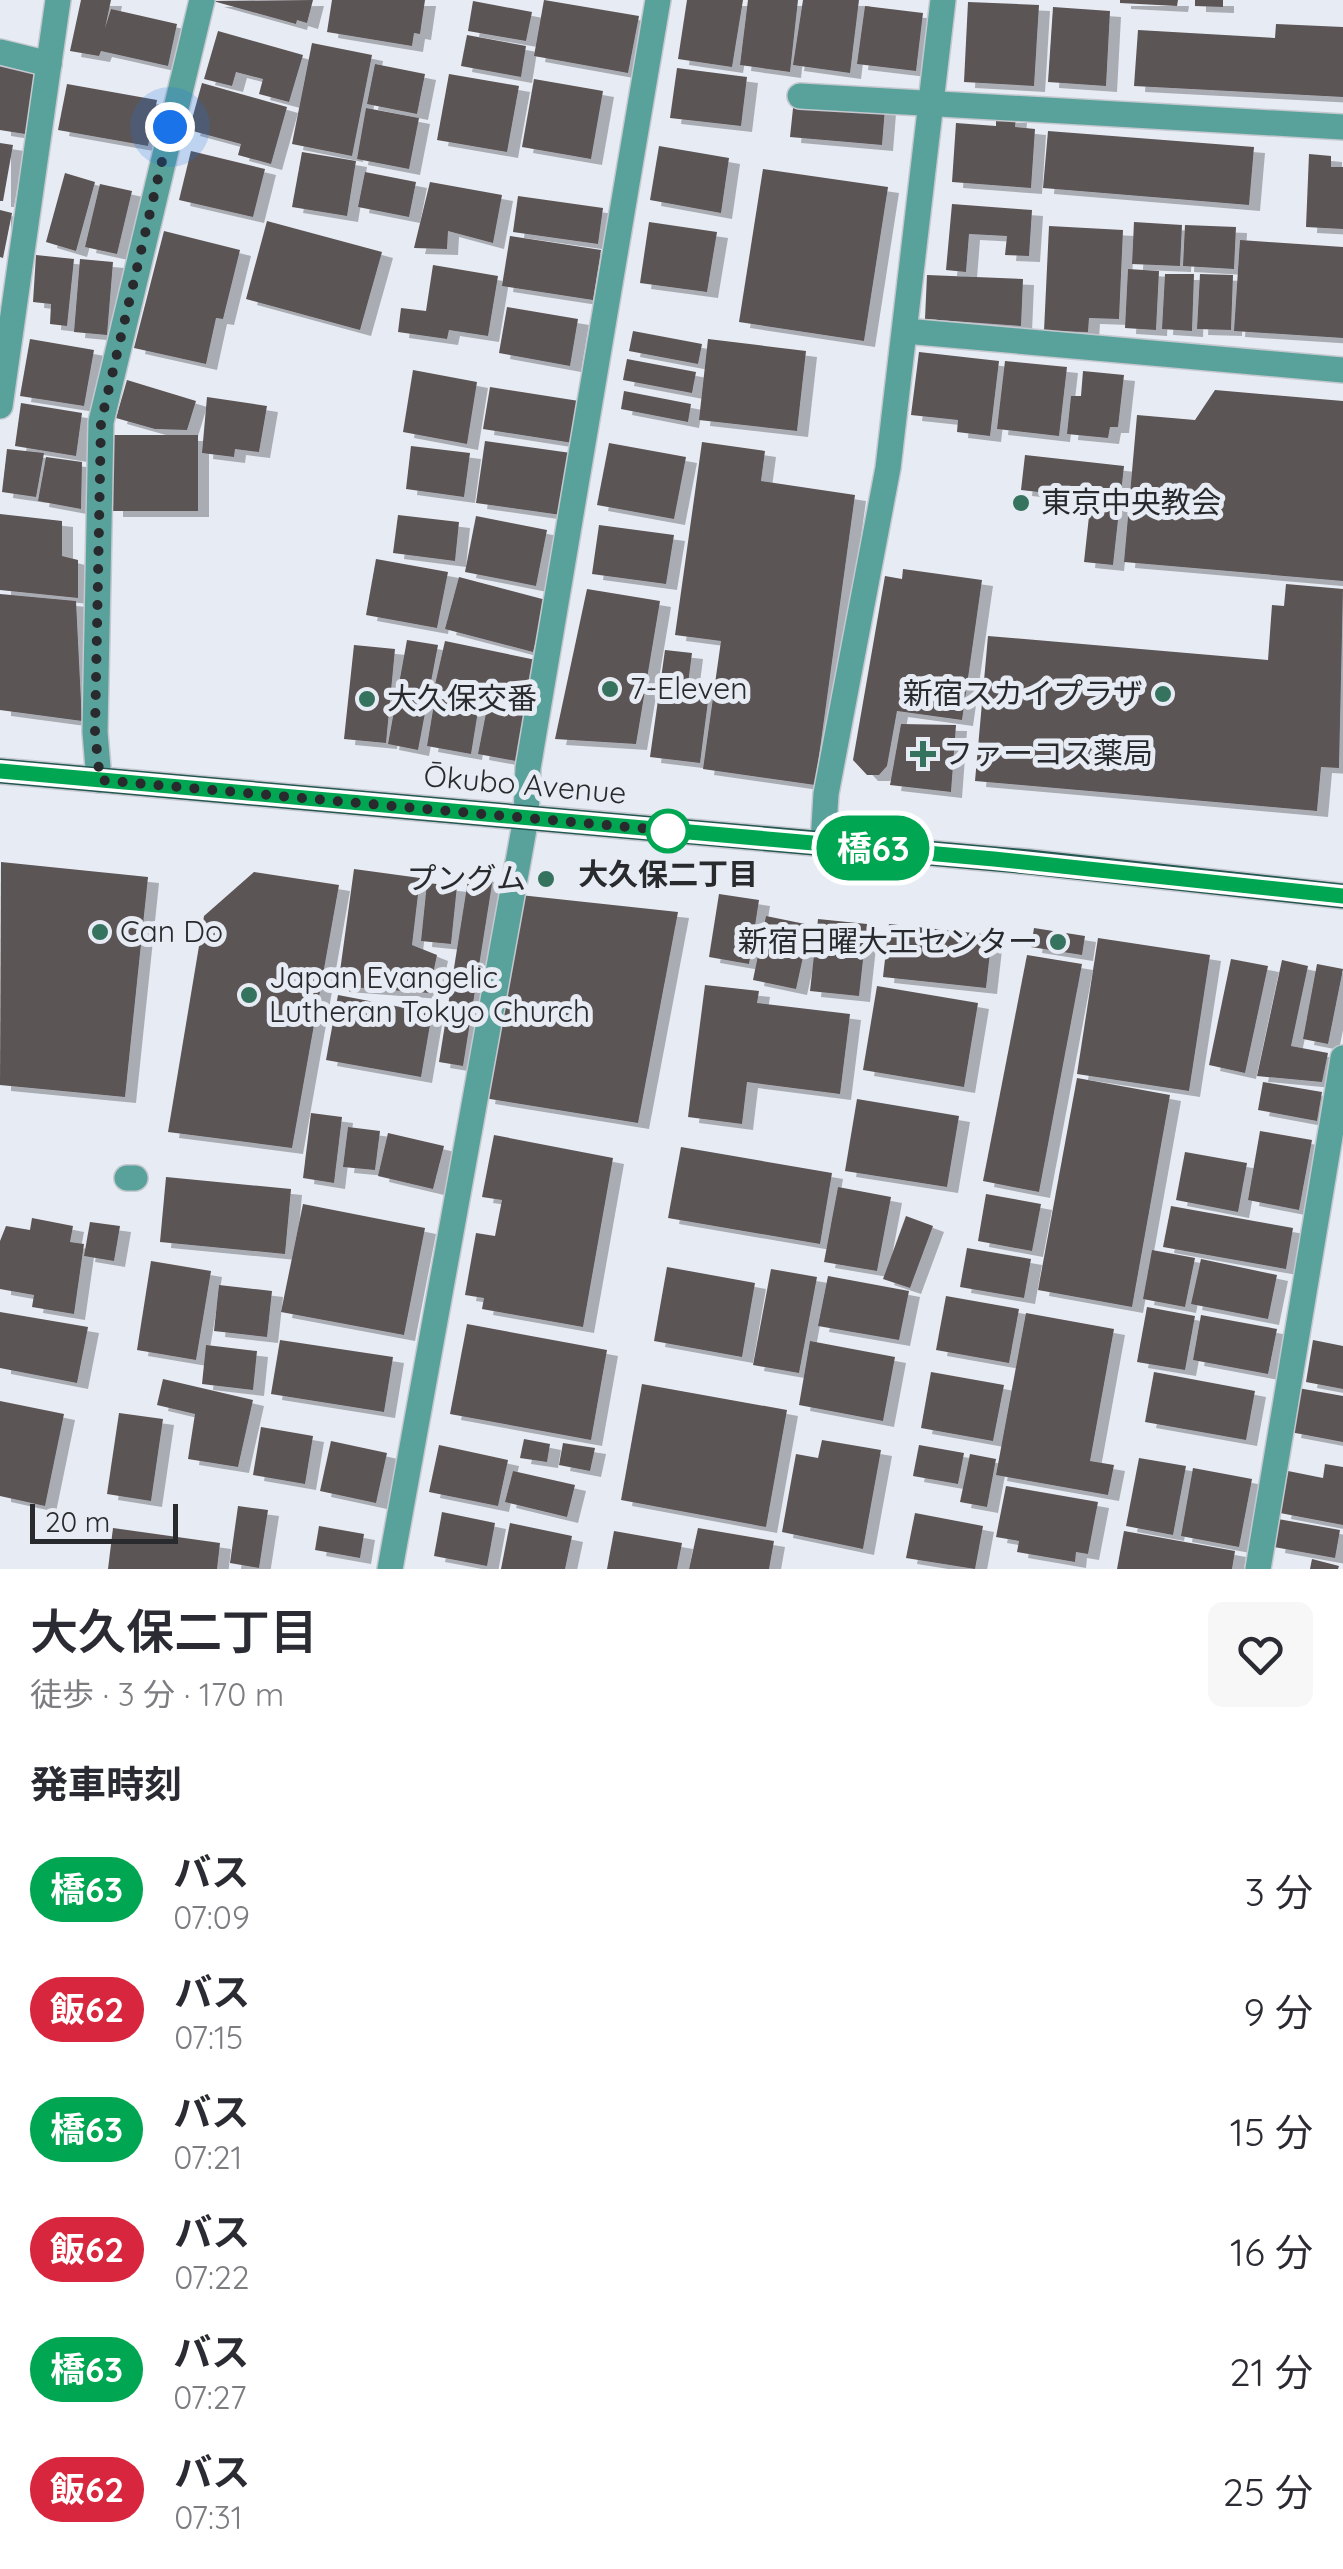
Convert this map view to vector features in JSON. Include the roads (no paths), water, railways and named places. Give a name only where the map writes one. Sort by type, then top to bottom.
[{"type":"main road","name":"Ōkubo Avenue","points":[[0,771],[823,843],[1343,896]]},
{"type":"street","points":[[0,406],[58,0]]},
{"type":"street","points":[[100,780],[95,732],[101,422],[202,0]]},
{"type":"street","points":[[390,1569],[526,818],[528,768],[658,0]]},
{"type":"street","points":[[823,843],[826,794],[888,468],[943,0]]},
{"type":"street","points":[[0,52],[49,64]]},
{"type":"street","points":[[800,96],[1343,127]]},
{"type":"street","points":[[904,331],[1343,370]]},
{"type":"street","points":[[1258,1569],[1343,1058]]},
{"type":"place","name":"東京中央教会","points":[[1021,503]]},
{"type":"place","name":"7-Eleven","points":[[610,689]]},
{"type":"place","name":"新宿スカイプラザ","points":[[1163,694]]},
{"type":"place","name":"大久保交番","points":[[367,699]]},
{"type":"place","name":"ファーコス薬局","points":[[923,754]]},
{"type":"place","name":"大久保二丁目","points":[[668,831]]},
{"type":"place","name":"プングム","points":[[546,879]]},
{"type":"place","name":"Can Do","points":[[100,932]]},
{"type":"place","name":"新宿日曜大工センター","points":[[1058,942]]},
{"type":"place","name":"Japan Evangelic Lutheran Tokyo Church","points":[[249,995]]}]
